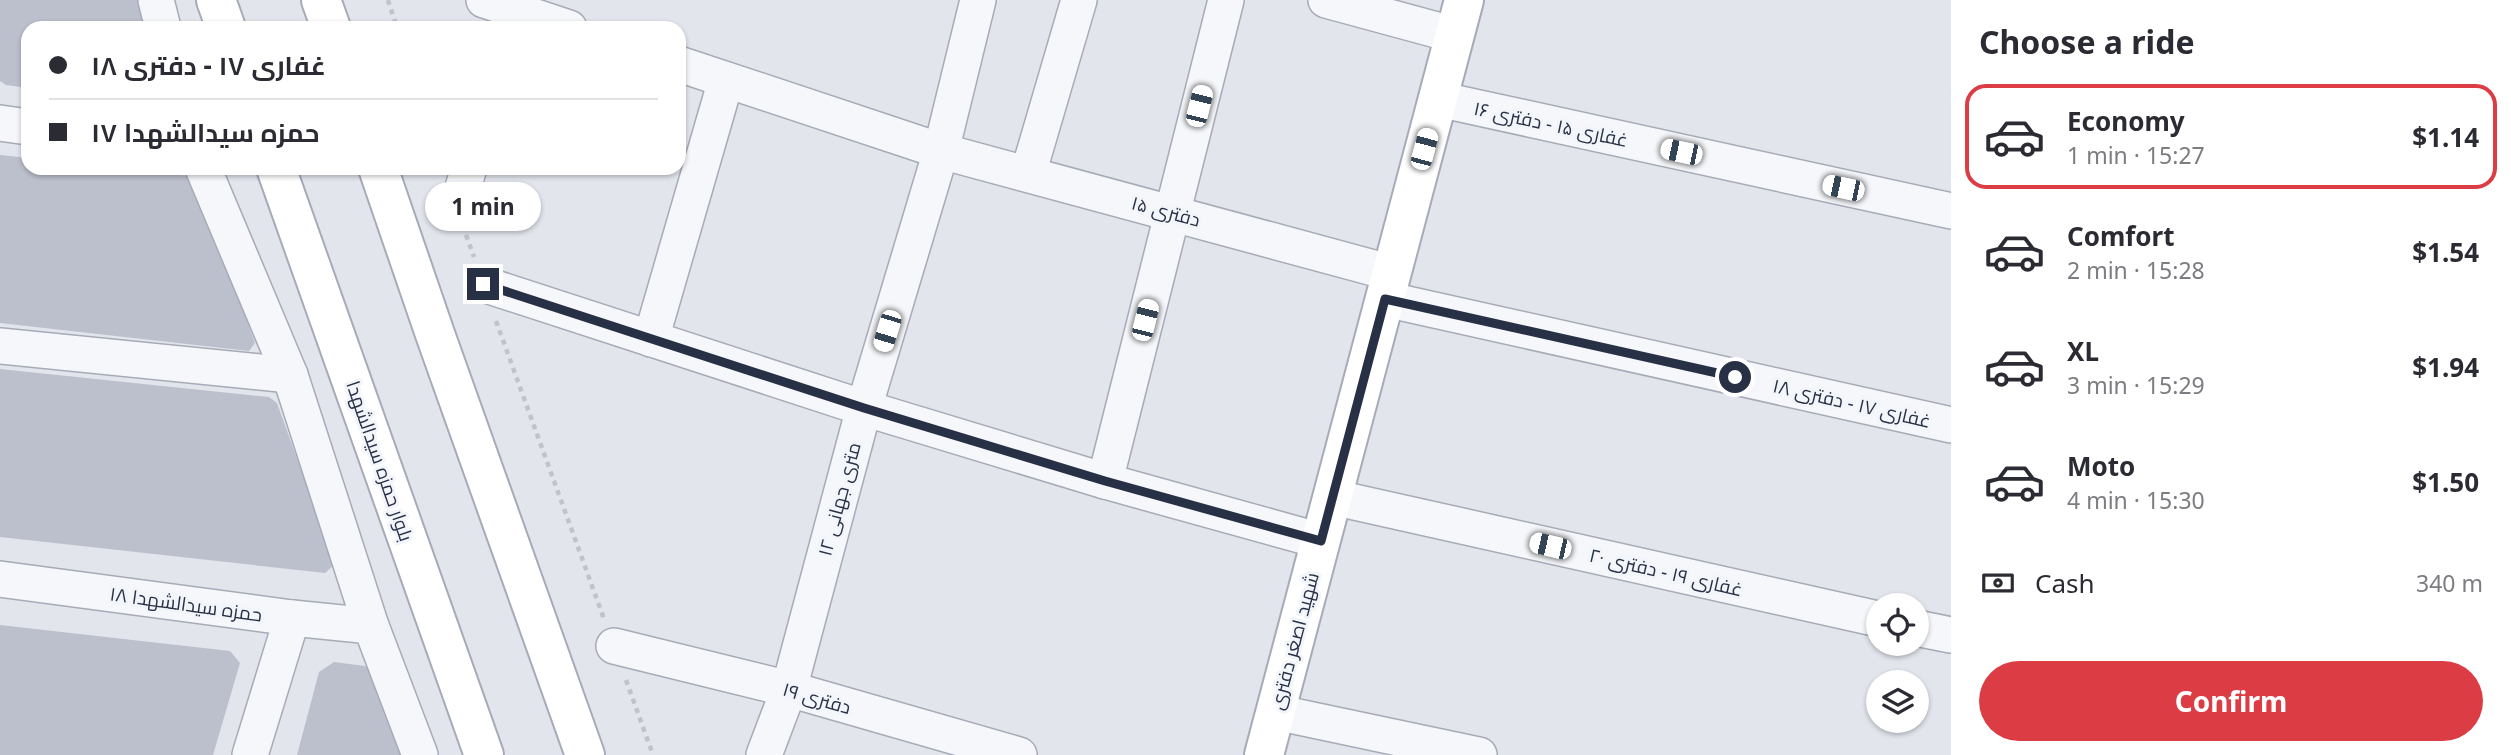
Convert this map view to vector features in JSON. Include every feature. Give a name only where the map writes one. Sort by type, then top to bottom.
[{"type":"main road","points":[[216,0],[224,21]]},
{"type":"main road","points":[[321,0],[328,21]]},
{"type":"main road","name":"شهید اصغر دفتری","points":[[1264,755],[1459,17]]},
{"type":"main road","name":"بلوار حمزه سیدالشهدا","points":[[278,175],[484,755]]},
{"type":"main road","points":[[380,175],[585,755]]},
{"type":"street","points":[[156,0],[161,21]]},
{"type":"street","points":[[484,0],[516,20]]},
{"type":"street","name":"۱۲ متری جهانی","points":[[764,755],[789,690],[864,408],[941,151],[978,0]]},
{"type":"street","points":[[1028,174],[1079,0]]},
{"type":"street","points":[[1105,481],[1226,0]]},
{"type":"street","points":[[1326,0],[1459,17]]},
{"type":"street","name":"دفتری ۱۵","points":[[686,66],[941,151],[1172,212],[1388,286]]},
{"type":"street","points":[[651,339],[726,80]]},
{"type":"street","name":"غفاری ۱۵ - دفتری ۱۶","points":[[1438,99],[1951,211]]},
{"type":"street","points":[[0,123],[21,126]]},
{"type":"street","points":[[206,175],[290,375],[371,626],[419,755]]},
{"type":"street","points":[[457,207],[467,175]]},
{"type":"street","points":[[483,284],[864,408],[1105,481],[1321,541]]},
{"type":"street","name":"غفاری ۱۷ - دفتری ۱۸","points":[[1388,286],[1951,425]]},
{"type":"street","points":[[0,346],[290,375]]},
{"type":"street","name":"غفاری ۱۹ - دفتری ۲۰","points":[[1332,497],[1866,616]]},
{"type":"street","name":"حمزه سیدالشهدا ۱۸","points":[[0,579],[371,626]]},
{"type":"street","points":[[250,755],[292,618]]},
{"type":"street","points":[[1929,631],[1951,635]]},
{"type":"street","name":"دفتری ۱۹","points":[[614,646],[789,690],[1019,755]]},
{"type":"street","points":[[1275,712],[1479,755]]},
{"type":"path","points":[[388,0],[395,21]]},
{"type":"path","points":[[457,207],[653,755]]},
{"type":"building","points":[[0,0],[140,0],[147,21],[21,21],[21,87],[6,85],[0,81]]},
{"type":"building","points":[[0,155],[21,157],[21,175],[190,176],[197,182],[255,343],[249,351],[0,323]]},
{"type":"building","points":[[0,369],[269,397],[277,403],[335,564],[325,573],[0,537]]},
{"type":"building","points":[[0,625],[230,651],[240,663],[213,755],[0,755]]},
{"type":"building","points":[[334,662],[365,666],[375,674],[406,755],[297,755],[319,672]]},
{"type":"route","points":[[483,284],[864,408],[1105,481],[1321,541],[1385,299],[1735,377]]}]
